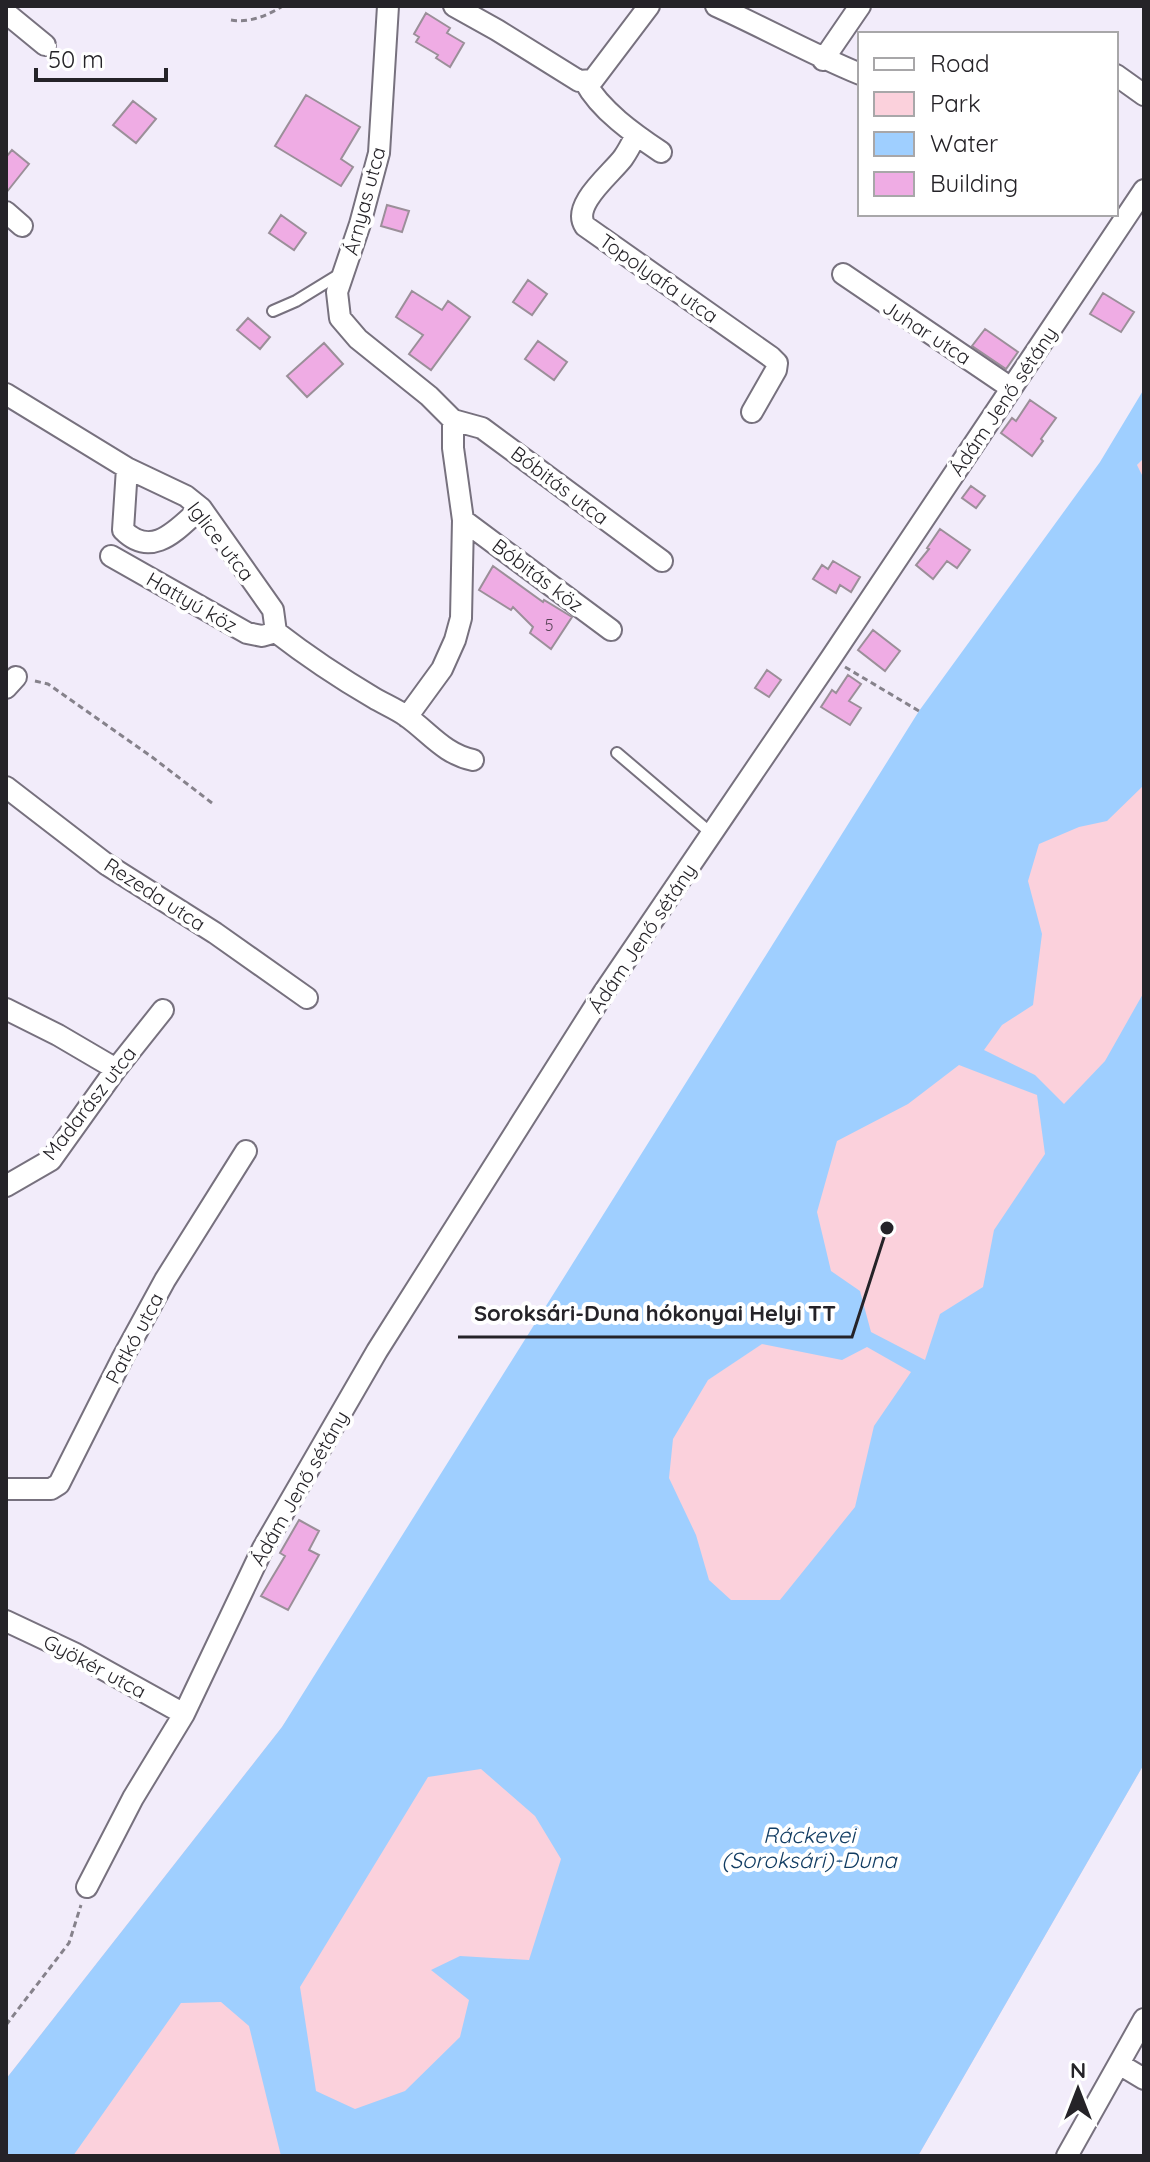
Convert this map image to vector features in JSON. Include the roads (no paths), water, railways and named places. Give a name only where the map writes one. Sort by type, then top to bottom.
[{"type":"street","name":"Árnyas utca","points":[[388,6],[379,153],[337,292],[340,318],[358,339],[429,396],[453,420]]},
{"type":"street","points":[[467,9],[585,82],[593,80],[649,6]]},
{"type":"street","points":[[716,6],[773,32],[823,60],[858,73]]},
{"type":"street","points":[[823,60],[860,6]]},
{"type":"street","points":[[16,13],[45,45]]},
{"type":"street","points":[[1118,76],[1144,95]]},
{"type":"street","points":[[585,82],[592,95],[636,135],[661,152]]},
{"type":"street","name":"Topolyafa utca","points":[[636,135],[624,157],[581,210],[581,221],[777,363],[752,412]]},
{"type":"street","name":"Ádám Jenő sétány","points":[[1124,204],[1144,190]]},
{"type":"street","points":[[6,212],[22,226]]},
{"type":"street","name":"Ádám Jenő sétány","points":[[87,1887],[133,1798],[184,1714],[263,1548],[377,1351],[604,992],[1011,388],[1117,216]]},
{"type":"street","name":"Juhar utca","points":[[843,274],[1011,388]]},
{"type":"street","name":"Iglice utca","points":[[6,394],[127,468],[186,496],[201,508],[273,610],[276,632]]},
{"type":"street","name":"Bóbitás köz","points":[[407,717],[442,669],[461,618],[463,520],[453,448],[453,420]]},
{"type":"street","name":"Bóbitás utca","points":[[453,420],[482,428],[662,561]]},
{"type":"street","points":[[127,468],[123,530],[129,535],[149,543],[163,541],[201,508]]},
{"type":"street","name":"Bóbitás köz","points":[[463,520],[611,630]]},
{"type":"street","name":"Hattyú köz","points":[[111,556],[247,633],[262,636],[276,632]]},
{"type":"street","points":[[276,632],[305,654],[407,717],[439,744],[473,760]]},
{"type":"street","name":"Rezeda utca","points":[[6,787],[106,864],[215,933],[307,998]]},
{"type":"street","points":[[6,1009],[116,1069]]},
{"type":"street","name":"Madarász utca","points":[[6,1186],[51,1160],[163,1010]]},
{"type":"street","name":"Patkó utca","points":[[6,1489],[51,1489],[59,1484],[158,1293],[246,1151]]},
{"type":"street","name":"Gyökér utca","points":[[6,1621],[74,1653],[184,1714]]},
{"type":"street","points":[[1067,2156],[1144,2019]]},
{"type":"street","points":[[1119,2064],[1144,2079]]},
{"type":"lane","points":[[273,311],[296,301],[345,271]]},
{"type":"lane","points":[[617,753],[712,834]]},
{"type":"water","name":"Ráckevei (Soroksári)-Duna","points":[[1144,389],[1144,458],[1137,465],[1144,479],[1144,785],[1107,821],[1079,827],[1039,844],[1028,881],[1042,934],[1033,1005],[1002,1025],[984,1050],[1035,1075],[1064,1104],[1105,1061],[1144,992],[1144,1764],[918,2156],[281,2156],[249,2026],[221,2002],[181,2003],[73,2156],[6,2156],[6,2079],[282,1727],[919,711],[1100,462]],"holes":[[[959,1065],[1037,1095],[1045,1154],[994,1230],[983,1287],[940,1314],[925,1360],[871,1332],[860,1291],[831,1271],[817,1212],[837,1141],[908,1104]],[[762,1344],[842,1360],[867,1347],[911,1372],[874,1426],[855,1507],[780,1600],[731,1600],[709,1580],[696,1535],[669,1478],[673,1439],[708,1380]],[[481,1769],[535,1816],[561,1859],[529,1960],[460,1956],[431,1970],[469,2000],[460,2037],[405,2091],[355,2109],[316,2091],[300,1987],[428,1777]]]},
{"type":"place","name":"Soroksári-Duna hókonyai Helyi TT","points":[[887,1228]]}]
